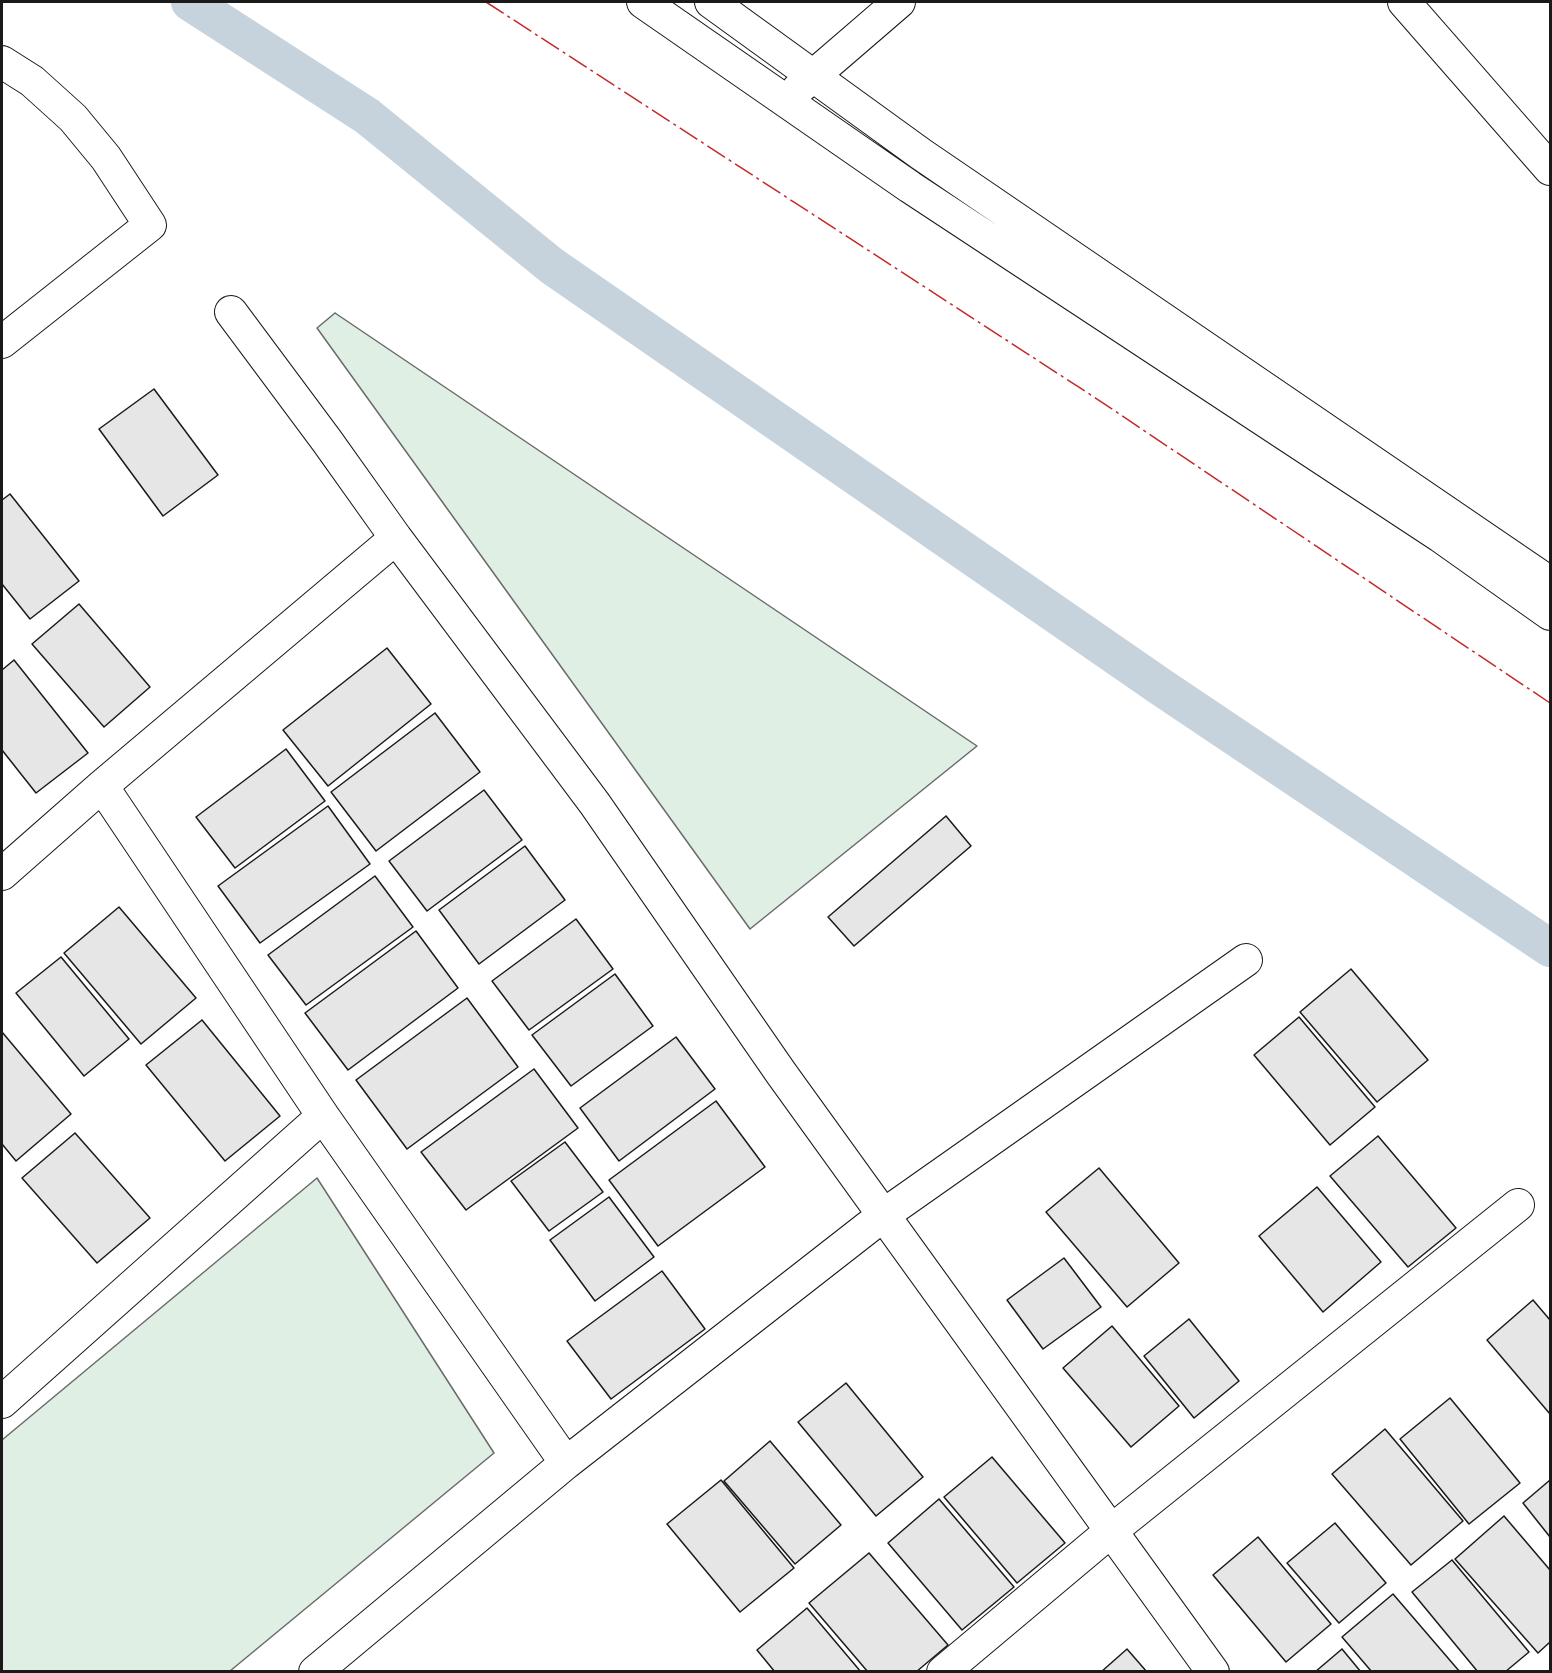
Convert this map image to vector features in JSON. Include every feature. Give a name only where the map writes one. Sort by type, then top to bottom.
[{"type":"street","points":[[643,2],[910,187],[1430,530],[1551,614]]},
{"type":"street","points":[[711,2],[921,154],[1551,583]]},
{"type":"street","points":[[786,100],[899,2]]},
{"type":"street","points":[[1404,2],[1551,169]]},
{"type":"street","points":[[2,62],[32,81],[73,118],[106,159],[150,225],[2,342]]},
{"type":"street","points":[[231,312],[595,804],[782,1073],[1213,1671]]},
{"type":"street","points":[[2,874],[102,786],[396,538]]},
{"type":"street","points":[[102,786],[323,1116],[566,1463]]},
{"type":"street","points":[[315,1671],[566,1463],[885,1214],[1246,960]]},
{"type":"street","points":[[2,1402],[323,1116]]},
{"type":"street","points":[[943,1671],[1111,1531],[1518,1205]]},
{"type":"green space","points":[[335,313],[977,746],[750,929],[317,328]]},
{"type":"green space","points":[[317,1178],[494,1453],[230,1671],[2,1671],[2,1440]]},
{"type":"building","points":[[154,389],[218,475],[163,516],[99,429]]},
{"type":"building","points":[[10,494],[79,581],[30,619],[2,584],[2,500]]},
{"type":"building","points":[[79,604],[150,687],[104,727],[32,644]]},
{"type":"building","points":[[387,648],[431,704],[328,786],[283,730]]},
{"type":"building","points":[[14,660],[88,753],[36,793],[2,750],[2,670]]},
{"type":"building","points":[[435,713],[480,772],[376,851],[331,792]]},
{"type":"building","points":[[286,749],[325,801],[235,868],[196,817]]},
{"type":"building","points":[[484,790],[522,840],[427,911],[389,861]]},
{"type":"building","points":[[328,806],[370,864],[260,943],[218,886]]},
{"type":"building","points":[[946,816],[971,846],[854,946],[828,917]]},
{"type":"building","points":[[525,846],[565,900],[479,964],[439,910]]},
{"type":"building","points":[[375,876],[413,927],[306,1005],[268,955]]},
{"type":"building","points":[[119,907],[196,998],[141,1044],[64,953]]},
{"type":"building","points":[[576,919],[613,969],[529,1030],[492,981]]},
{"type":"building","points":[[416,931],[458,988],[348,1070],[305,1013]]},
{"type":"building","points":[[61,957],[129,1039],[84,1076],[16,993]]},
{"type":"building","points":[[1351,969],[1428,1060],[1377,1102],[1300,1012]]},
{"type":"building","points":[[615,974],[653,1026],[571,1086],[532,1035]]},
{"type":"building","points":[[467,998],[518,1067],[407,1149],[356,1080]]},
{"type":"building","points":[[1299,1017],[1375,1107],[1330,1145],[1254,1055]]},
{"type":"building","points":[[202,1020],[280,1116],[225,1161],[146,1065]]},
{"type":"building","points":[[2,1032],[71,1114],[16,1161],[2,1144]]},
{"type":"building","points":[[676,1037],[715,1089],[619,1161],[580,1108]]},
{"type":"building","points":[[534,1069],[578,1128],[466,1210],[421,1152]]},
{"type":"building","points":[[716,1101],[765,1167],[658,1246],[609,1180]]},
{"type":"building","points":[[75,1133],[150,1218],[97,1263],[22,1178]]},
{"type":"building","points":[[1378,1136],[1456,1228],[1408,1267],[1330,1176]]},
{"type":"building","points":[[565,1142],[603,1192],[549,1231],[511,1181]]},
{"type":"building","points":[[1099,1168],[1179,1263],[1127,1307],[1046,1212]]},
{"type":"building","points":[[1317,1187],[1381,1262],[1323,1312],[1259,1236]]},
{"type":"building","points":[[609,1197],[654,1257],[595,1301],[550,1240]]},
{"type":"building","points":[[1064,1258],[1101,1307],[1043,1349],[1007,1300]]},
{"type":"building","points":[[662,1271],[705,1329],[611,1399],[567,1341]]},
{"type":"building","points":[[1533,1300],[1550,1320],[1550,1414],[1487,1340]]},
{"type":"building","points":[[1189,1319],[1239,1381],[1194,1418],[1144,1356]]},
{"type":"building","points":[[1112,1326],[1179,1406],[1131,1447],[1063,1368]]},
{"type":"building","points":[[846,1383],[923,1477],[876,1516],[798,1422]]},
{"type":"building","points":[[1450,1398],[1520,1483],[1469,1524],[1400,1439]]},
{"type":"building","points":[[1385,1429],[1463,1521],[1411,1565],[1332,1474]]},
{"type":"building","points":[[770,1441],[841,1525],[795,1564],[724,1481]]},
{"type":"building","points":[[992,1457],[1065,1543],[1017,1583],[944,1497]]},
{"type":"building","points":[[721,1480],[794,1568],[740,1612],[667,1524]]},
{"type":"building","points":[[1550,1480],[1550,1537],[1523,1503]]},
{"type":"building","points":[[939,1499],[1014,1587],[962,1630],[888,1543]]},
{"type":"building","points":[[1504,1516],[1550,1570],[1550,1642],[1538,1653],[1455,1559]]},
{"type":"building","points":[[1335,1523],[1386,1583],[1339,1623],[1287,1563]]},
{"type":"building","points":[[1258,1537],[1331,1624],[1286,1662],[1213,1575]]},
{"type":"building","points":[[869,1553],[948,1645],[916,1672],[868,1672],[809,1603]]},
{"type":"building","points":[[1452,1560],[1529,1652],[1505,1672],[1478,1672],[1412,1592]]},
{"type":"building","points":[[1393,1594],[1460,1672],[1372,1672],[1342,1637]]},
{"type":"building","points":[[807,1608],[861,1672],[775,1672],[757,1650]]},
{"type":"building","points":[[1127,1649],[1147,1672],[1101,1672]]},
{"type":"building","points":[[1342,1649],[1361,1672],[1315,1672]]},
{"type":"waterway","points":[[190,2],[367,116],[552,266],[1161,687],[1550,948]]},
{"type":"power","points":[[486,2],[1094,397],[1550,703]]}]
